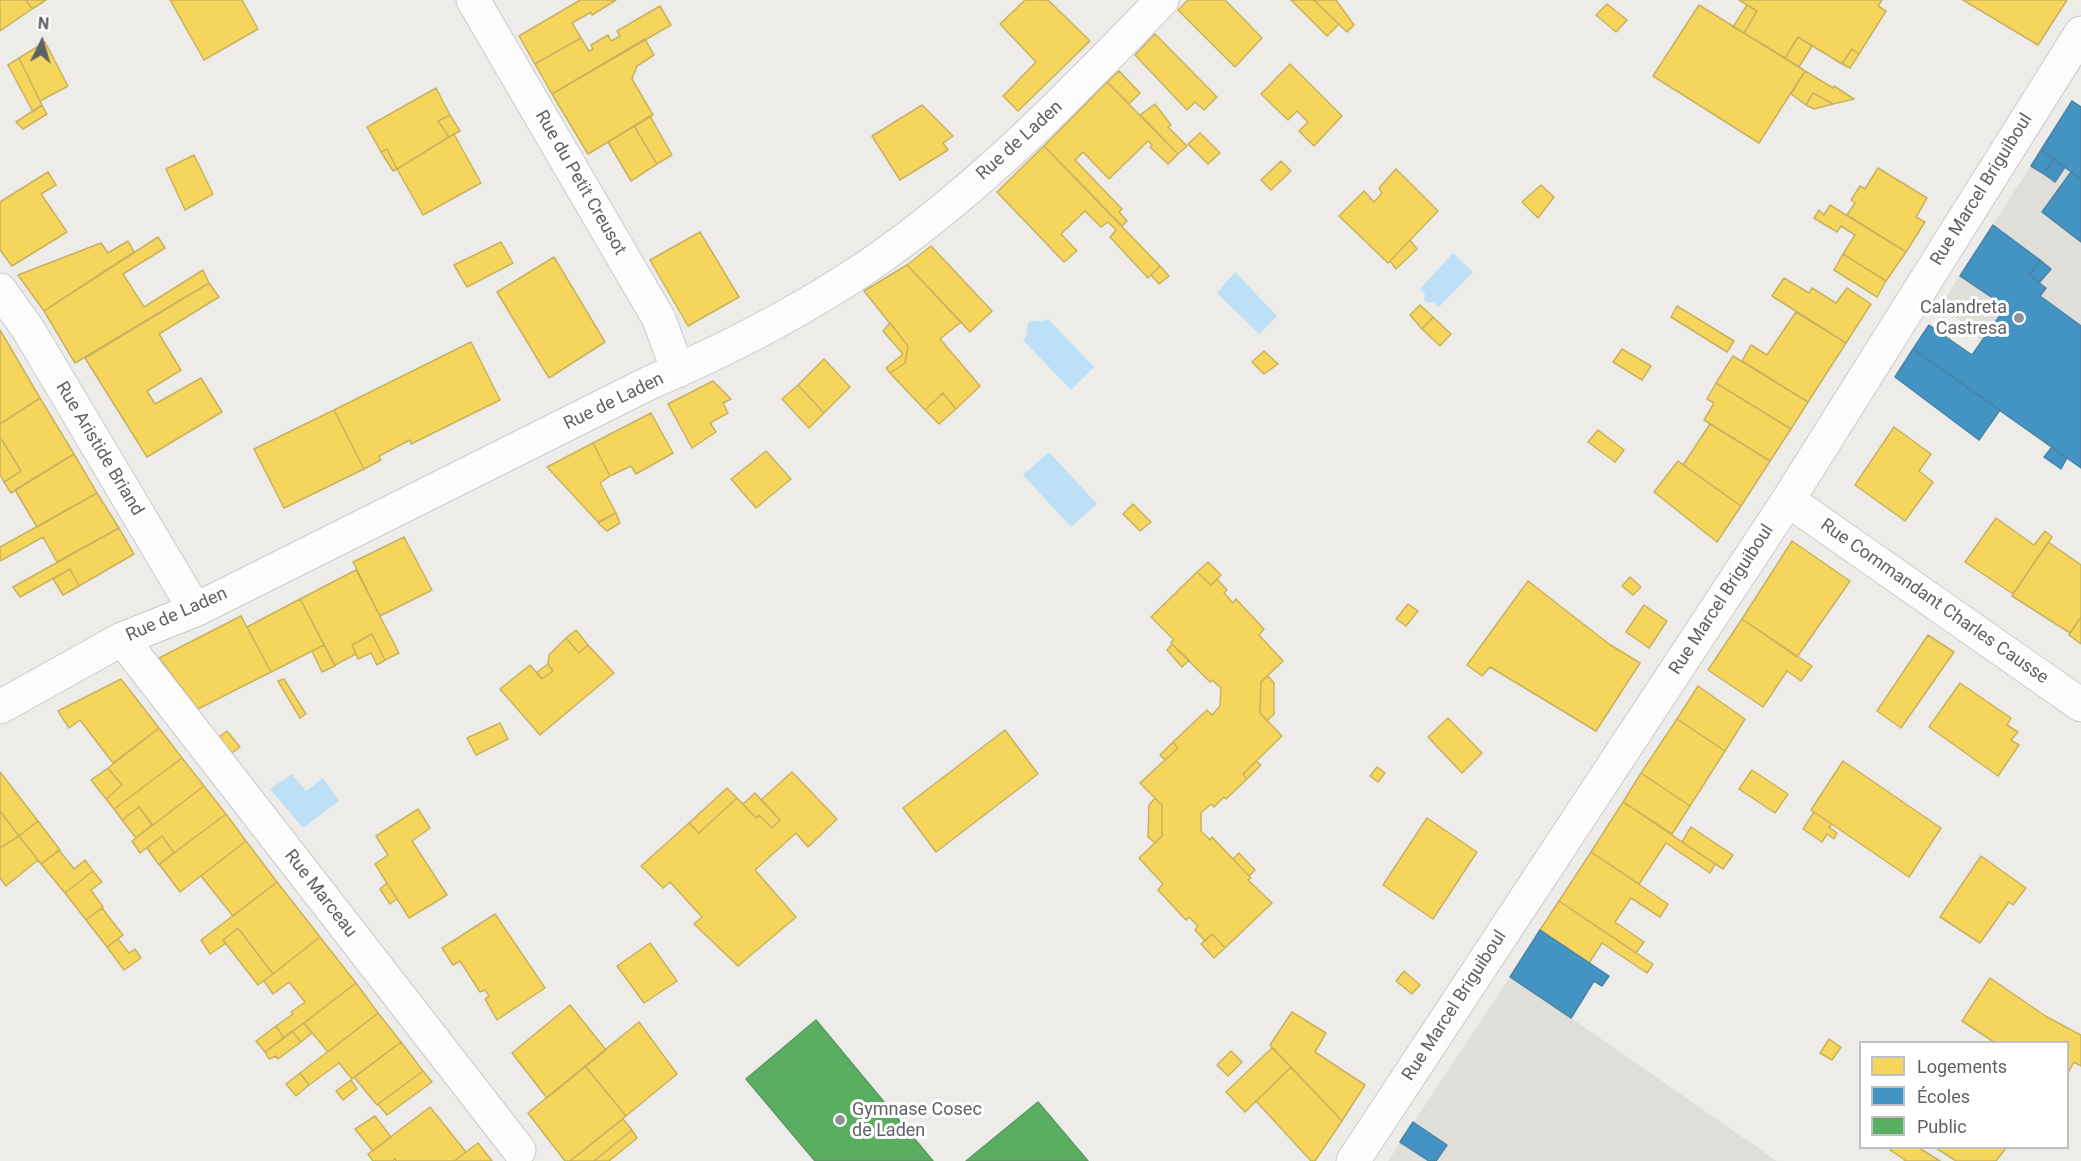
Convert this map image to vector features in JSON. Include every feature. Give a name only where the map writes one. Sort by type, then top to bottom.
[{"type":"street","name":"Rue du Petit Creusot","points":[[473,0],[659,320],[678,371]]},
{"type":"street","name":"Rue de Laden","points":[[0,707],[122,639],[195,609],[639,388],[678,371],[776,322],[847,280],[915,231],[980,178],[1077,89],[1162,0]]},
{"type":"street","name":"Rue Marcel Briguiboul","points":[[1353,1161],[1788,500],[2081,33]]},
{"type":"street","name":"Rue Aristide Briand","points":[[0,290],[28,329],[195,609]]},
{"type":"street","name":"Rue Commandant Charles Causse","points":[[1788,500],[2081,705]]},
{"type":"street","name":"Rue Marceau","points":[[122,639],[519,1150]]},
{"type":"shaded area","name":"Calandreta Castresa","points":[[2041,150],[2081,179],[2081,468],[1972,355],[1981,342],[1974,332],[1941,305]]},
{"type":"shaded area","points":[[1510,977],[1571,1018],[1777,1161],[1388,1161]]},
{"type":"water","points":[[1453,253],[1473,272],[1439,307],[1434,303],[1426,302],[1425,294],[1420,289]]},
{"type":"water","points":[[1235,272],[1277,316],[1259,334],[1217,293]]},
{"type":"water","points":[[1048,319],[1094,367],[1071,390],[1023,340],[1026,337],[1028,323]]},
{"type":"water","points":[[1049,452],[1097,504],[1071,527],[1023,475]]},
{"type":"water","points":[[292,774],[306,791],[323,778],[339,801],[303,828],[270,789]]},
{"type":"building: Logements","points":[[0,0],[26,0],[32,9],[0,31]]},
{"type":"building: Logements","points":[[26,0],[46,0],[32,9]]},
{"type":"building: Logements","points":[[170,0],[242,0],[258,29],[204,60]]},
{"type":"building: Logements","points":[[580,0],[616,0],[592,15],[591,12],[572,23],[581,38],[535,64],[519,36]]},
{"type":"building: Logements","points":[[1025,0],[1048,0],[1090,41],[1018,111],[1003,96],[1036,62],[1000,24]]},
{"type":"building: Logements","points":[[1188,0],[1225,0],[1262,38],[1235,67],[1178,10]]},
{"type":"building: Logements","points":[[1291,0],[1314,0],[1339,24],[1327,36]]},
{"type":"building: Logements","points":[[1314,0],[1336,0],[1354,25],[1347,32]]},
{"type":"building: Logements","points":[[1739,0],[1882,0],[1878,6],[1886,11],[1859,54],[1852,49],[1842,64],[1798,37],[1785,58],[1744,33],[1757,11]]},
{"type":"building: Logements","points":[[1963,0],[2067,0],[2038,45]]},
{"type":"building: Logements","points":[[1607,4],[1627,20],[1616,32],[1596,15]]},
{"type":"building: Logements","points":[[1699,5],[1805,71],[1759,143],[1653,76]]},
{"type":"building: Logements","points":[[1747,5],[1757,11],[1744,33],[1733,27]]},
{"type":"building: Logements","points":[[660,6],[671,25],[552,94],[535,64],[581,38],[589,51],[593,49],[591,45],[608,35],[611,41],[620,36],[617,31]]},
{"type":"building: Logements","points":[[1155,34],[1217,97],[1204,110],[1195,102],[1187,110],[1135,55]]},
{"type":"building: Logements","points":[[1798,37],[1812,46],[1799,67],[1785,58]]},
{"type":"building: Logements","points":[[645,39],[654,55],[637,66],[632,79],[653,115],[588,154],[552,94]]},
{"type":"building: Logements","points":[[45,42],[68,86],[40,101],[19,58]]},
{"type":"building: Logements","points":[[1852,49],[1859,54],[1850,68],[1842,64]]},
{"type":"building: Logements","points":[[19,58],[42,105],[33,112],[8,65]]},
{"type":"building: Logements","points":[[1290,64],[1342,116],[1314,146],[1299,131],[1308,122],[1297,111],[1288,120],[1261,94]]},
{"type":"building: Logements","points":[[1119,71],[1140,93],[1129,104],[1107,82]]},
{"type":"building: Logements","points":[[1805,71],[1854,99],[1833,104],[1813,93],[1806,105],[1791,94]]},
{"type":"building: Logements","points":[[1107,82],[1178,154],[1168,164],[1150,147],[1152,145],[1148,141],[1109,179],[1083,152],[1075,160],[1122,209],[1119,212],[1127,221],[1122,226],[1044,146]]},
{"type":"building: Logements","points":[[436,88],[450,115],[438,121],[449,137],[397,169],[387,149],[381,152],[367,127]]},
{"type":"building: Logements","points":[[1813,93],[1833,104],[1814,109],[1806,105]]},
{"type":"building: Logements","points":[[1155,104],[1171,125],[1168,127],[1187,146],[1178,154],[1140,115]]},
{"type":"building: Logements","points":[[42,105],[47,114],[23,129],[16,122]]},
{"type":"building: Logements","points":[[922,105],[953,136],[943,143],[948,150],[900,180],[872,136]]},
{"type":"building: Logements","points":[[450,115],[460,131],[449,137],[438,121]]},
{"type":"building: Logements","points":[[650,116],[672,155],[657,164],[634,126]]},
{"type":"building: Logements","points":[[634,126],[657,164],[631,181],[608,142]]},
{"type":"building: Logements","points":[[1200,133],[1220,153],[1208,164],[1188,144]]},
{"type":"building: Logements","points":[[454,134],[481,183],[423,215],[397,169]]},
{"type":"building: Logements","points":[[1044,146],[1160,266],[1148,278],[1110,237],[1116,230],[1108,222],[1101,227],[1085,211],[1061,234],[1077,251],[1064,262],[997,192]]},
{"type":"building: Logements","points":[[387,149],[397,169],[393,171],[381,152]]},
{"type":"building: Logements","points":[[194,155],[213,194],[185,210],[166,169]]},
{"type":"building: Logements","points":[[1281,161],[1291,171],[1271,190],[1261,180]]},
{"type":"building: Logements","points":[[1878,168],[1927,198],[1916,217],[1925,222],[1906,252],[1847,215],[1855,203],[1851,200],[1860,186],[1865,189]]},
{"type":"building: Logements","points":[[1396,169],[1438,211],[1388,263],[1339,216],[1364,191],[1374,202],[1382,193],[1379,188]]},
{"type":"building: Logements","points":[[48,172],[56,185],[41,194],[67,232],[12,266],[0,250],[0,202]]},
{"type":"building: Logements","points":[[1541,185],[1554,197],[1538,218],[1522,202]]},
{"type":"building: Logements","points":[[1830,205],[1906,252],[1886,281],[1843,254],[1855,235],[1841,226],[1837,232],[1814,218],[1819,210],[1824,215]]},
{"type":"building: Logements","points":[[700,232],[739,297],[688,326],[650,260]]},
{"type":"building: Logements","points":[[158,237],[165,248],[123,274],[144,307],[203,270],[209,283],[75,363],[44,311]]},
{"type":"building: Logements","points":[[1410,240],[1417,249],[1396,269],[1390,261]]},
{"type":"building: Logements","points":[[128,241],[134,252],[44,311],[18,275],[101,243],[108,253]]},
{"type":"building: Logements","points":[[501,242],[513,263],[467,287],[454,265]]},
{"type":"building: Logements","points":[[931,246],[992,311],[970,332],[907,265]]},
{"type":"building: Logements","points":[[1843,254],[1886,281],[1877,297],[1834,270]]},
{"type":"building: Logements","points":[[554,257],[605,342],[549,378],[497,292]]},
{"type":"building: Logements","points":[[907,265],[961,322],[940,339],[980,386],[956,409],[943,393],[925,410],[890,373],[905,363],[908,346],[864,291]]},
{"type":"building: Logements","points":[[1160,266],[1169,276],[1159,284],[1151,275]]},
{"type":"building: Logements","points":[[1784,278],[1809,293],[1812,288],[1836,303],[1847,288],[1871,304],[1846,343],[1772,296]]},
{"type":"building: Logements","points":[[209,283],[219,297],[159,334],[181,370],[147,391],[155,404],[201,378],[222,412],[147,457],[85,358]]},
{"type":"building: Logements","points":[[1420,305],[1433,317],[1422,329],[1410,315]]},
{"type":"building: Logements","points":[[1677,306],[1734,341],[1727,352],[1671,317]]},
{"type":"building: Logements","points":[[1796,312],[1846,343],[1808,402],[1742,361],[1751,345],[1767,355]]},
{"type":"building: Logements","points":[[1433,317],[1451,334],[1440,346],[1422,329]]},
{"type":"building: Logements","points":[[890,323],[908,346],[905,363],[890,373],[886,368],[903,354],[883,331]]},
{"type":"building: Logements","points":[[0,330],[40,398],[0,424]]},
{"type":"building: Logements","points":[[471,342],[500,400],[411,444],[410,440],[379,456],[381,460],[364,469],[334,410]]},
{"type":"building: Logements","points":[[1622,349],[1651,366],[1642,380],[1613,362]]},
{"type":"building: Logements","points":[[1264,351],[1278,364],[1264,374],[1252,362]]},
{"type":"building: Logements","points":[[1733,356],[1808,402],[1791,429],[1716,383]]},
{"type":"building: Logements","points":[[824,359],[850,387],[824,413],[798,385]]},
{"type":"building: Logements","points":[[713,381],[731,399],[723,403],[728,413],[710,423],[716,432],[692,448],[668,404]]},
{"type":"building: Logements","points":[[1716,383],[1791,429],[1770,461],[1704,420],[1714,403],[1707,399]]},
{"type":"building: Logements","points":[[798,385],[824,413],[809,428],[782,399]]},
{"type":"building: Logements","points":[[943,393],[956,409],[939,424],[925,410]]},
{"type":"building: Logements","points":[[40,398],[74,454],[11,493],[4,482],[21,471],[0,440],[0,424]]},
{"type":"building: Logements","points":[[334,410],[364,469],[284,508],[254,449]]},
{"type":"building: Logements","points":[[651,413],[673,453],[636,474],[631,466],[610,476],[593,443]]},
{"type":"building: Logements","points":[[1710,424],[1770,461],[1741,506],[1683,465]]},
{"type":"building: Logements","points":[[1894,427],[1931,454],[1919,471],[1933,482],[1905,521],[1855,485]]},
{"type":"building: Logements","points":[[1598,430],[1624,450],[1615,462],[1588,442]]},
{"type":"building: Logements","points":[[0,440],[21,471],[4,482],[0,474]]},
{"type":"building: Logements","points":[[593,443],[610,476],[600,483],[616,513],[598,522],[547,467]]},
{"type":"building: Logements","points":[[766,451],[791,479],[756,508],[731,479]]},
{"type":"building: Logements","points":[[74,454],[97,493],[37,527],[15,490]]},
{"type":"building: Logements","points":[[1678,461],[1741,506],[1717,542],[1654,492]]},
{"type":"building: Logements","points":[[97,493],[119,528],[57,562],[43,537],[0,561],[0,547]]},
{"type":"building: Logements","points":[[1133,504],[1151,522],[1140,531],[1123,514]]},
{"type":"building: Logements","points":[[616,513],[620,523],[607,531],[598,523]]},
{"type":"building: Logements","points":[[1996,518],[2034,545],[2045,531],[2052,537],[2013,594],[1965,562]]},
{"type":"building: Logements","points":[[119,528],[134,554],[79,586],[70,569],[20,597],[13,587]]},
{"type":"building: Logements","points":[[404,537],[432,590],[380,616],[353,562]]},
{"type":"building: Logements","points":[[1792,541],[1850,581],[1797,657],[1742,619]]},
{"type":"building: Logements","points":[[2048,542],[2081,565],[2081,617],[2070,633],[2012,596]]},
{"type":"building: Logements","points":[[1208,562],[1221,575],[1211,585],[1197,572]]},
{"type":"building: Logements","points":[[70,569],[79,586],[63,595],[53,579]]},
{"type":"building: Logements","points":[[356,570],[399,653],[385,660],[372,634],[352,645],[356,654],[335,665],[300,599]]},
{"type":"building: Logements","points":[[1197,572],[1211,585],[1217,579],[1227,590],[1224,593],[1233,603],[1236,599],[1264,629],[1259,635],[1283,661],[1261,682],[1260,713],[1282,736],[1243,774],[1247,779],[1226,799],[1224,797],[1214,807],[1211,804],[1201,813],[1201,831],[1210,840],[1212,837],[1251,878],[1248,880],[1272,903],[1225,948],[1212,934],[1205,941],[1195,930],[1198,926],[1189,917],[1186,920],[1158,890],[1163,884],[1139,858],[1162,836],[1162,805],[1140,783],[1178,748],[1173,742],[1207,710],[1212,715],[1220,706],[1221,688],[1212,680],[1210,682],[1172,644],[1174,640],[1151,617]]},
{"type":"building: Logements","points":[[1630,577],[1641,587],[1633,595],[1622,586]]},
{"type":"building: Logements","points":[[1528,581],[1609,644],[1640,663],[1596,731],[1490,667],[1482,676],[1467,665]]},
{"type":"building: Logements","points":[[300,599],[324,645],[271,672],[247,627]]},
{"type":"building: Logements","points":[[1408,604],[1418,611],[1406,626],[1396,619]]},
{"type":"building: Logements","points":[[1644,605],[1667,621],[1649,648],[1626,632]]},
{"type":"building: Logements","points":[[241,616],[271,672],[198,709],[159,658]]},
{"type":"building: Logements","points":[[2081,617],[2081,644],[2069,635]]},
{"type":"building: Logements","points":[[1742,619],[1812,666],[1801,681],[1787,671],[1763,707],[1708,670]]},
{"type":"building: Logements","points":[[576,630],[588,645],[579,653],[566,638]]},
{"type":"building: Logements","points":[[372,634],[385,660],[377,665],[371,653],[358,659],[352,645]]},
{"type":"building: Logements","points":[[1928,635],[1954,652],[1901,728],[1877,711]]},
{"type":"building: Logements","points":[[566,638],[579,653],[588,645],[614,673],[540,735],[500,689],[530,665],[542,679],[553,671],[548,664],[549,655]]},
{"type":"building: Logements","points":[[1172,644],[1189,660],[1182,667],[1167,650]]},
{"type":"building: Logements","points":[[324,645],[335,666],[322,672],[312,651]]},
{"type":"building: Logements","points":[[548,664],[553,671],[542,679],[537,672]]},
{"type":"building: Logements","points":[[1268,676],[1274,683],[1274,714],[1267,721],[1260,713],[1261,682]]},
{"type":"building: Logements","points":[[121,679],[159,728],[113,763],[80,720],[69,728],[58,711]]},
{"type":"building: Logements","points":[[284,679],[306,714],[300,718],[278,681]]},
{"type":"building: Logements","points":[[1960,683],[2011,718],[2007,725],[2018,732],[2011,740],[2019,745],[1998,776],[1929,727]]},
{"type":"building: Logements","points":[[1698,686],[1745,719],[1725,751],[1677,719]]},
{"type":"building: Logements","points":[[1448,718],[1482,753],[1462,773],[1428,737]]},
{"type":"building: Logements","points":[[1677,719],[1725,751],[1690,806],[1641,773]]},
{"type":"building: Logements","points":[[500,723],[508,739],[476,755],[467,738]]},
{"type":"building: Logements","points":[[159,728],[182,758],[114,809],[106,799],[122,785],[108,768]]},
{"type":"building: Logements","points":[[1005,730],[1038,774],[936,852],[903,808]]},
{"type":"building: Logements","points":[[227,731],[240,747],[232,753],[219,737]]},
{"type":"building: Logements","points":[[1173,742],[1178,748],[1165,760],[1160,755]]},
{"type":"building: Logements","points":[[182,758],[204,786],[153,825],[139,807],[122,820],[114,809]]},
{"type":"building: Logements","points":[[1256,761],[1261,765],[1247,779],[1243,774]]},
{"type":"building: Logements","points":[[1843,761],[1941,828],[1909,877],[1811,810]]},
{"type":"building: Logements","points":[[1377,767],[1385,773],[1378,782],[1370,776]]},
{"type":"building: Logements","points":[[108,768],[122,785],[106,799],[91,780]]},
{"type":"building: Logements","points":[[1752,770],[1788,794],[1775,813],[1739,789]]},
{"type":"building: Logements","points":[[0,772],[38,821],[19,836],[0,811]]},
{"type":"building: Logements","points":[[792,772],[837,819],[808,847],[796,833],[755,870],[796,917],[738,966],[694,924],[702,917],[670,882],[663,888],[641,866],[689,823],[699,833],[737,798],[756,818],[759,815],[772,828],[780,820],[761,800]]},
{"type":"building: Logements","points":[[1641,773],[1690,806],[1672,834],[1623,802]]},
{"type":"building: Logements","points":[[204,786],[226,814],[174,853],[162,836],[140,853],[132,841]]},
{"type":"building: Logements","points":[[727,788],[737,798],[699,833],[689,823]]},
{"type":"building: Logements","points":[[755,793],[780,820],[772,828],[759,815],[756,818],[743,804]]},
{"type":"building: Logements","points":[[1155,798],[1162,805],[1162,836],[1155,843],[1148,837],[1149,805]]},
{"type":"building: Logements","points":[[1623,802],[1715,864],[1710,873],[1666,843],[1639,884],[1591,852]]},
{"type":"building: Logements","points":[[139,807],[152,825],[136,838],[122,820]]},
{"type":"building: Logements","points":[[418,809],[430,828],[412,841],[447,895],[409,918],[375,864],[388,855],[376,836]]},
{"type":"building: Logements","points":[[0,811],[19,836],[0,848]]},
{"type":"building: Logements","points":[[1814,812],[1832,824],[1829,827],[1837,833],[1834,839],[1827,834],[1822,842],[1803,829]]},
{"type":"building: Logements","points":[[226,814],[246,841],[180,892],[159,864]]},
{"type":"building: Logements","points":[[1427,818],[1477,852],[1433,919],[1383,885]]},
{"type":"building: Logements","points":[[38,821],[60,850],[41,864],[19,836]]},
{"type":"building: Logements","points":[[1691,827],[1733,855],[1723,869],[1682,842]]},
{"type":"building: Logements","points":[[19,836],[38,860],[6,886],[0,878],[0,848]]},
{"type":"building: Logements","points":[[162,836],[174,853],[159,865],[147,848]]},
{"type":"building: Logements","points":[[246,841],[277,882],[233,916],[201,876]]},
{"type":"building: Logements","points":[[59,850],[74,869],[85,860],[93,871],[65,893],[41,864]]},
{"type":"building: Logements","points":[[1591,852],[1668,904],[1660,917],[1631,898],[1615,922],[1644,942],[1636,953],[1559,901]]},
{"type":"building: Logements","points":[[1239,853],[1255,870],[1249,876],[1233,859]]},
{"type":"building: Logements","points":[[1981,856],[2026,888],[2013,905],[2009,902],[1980,943],[1940,917]]},
{"type":"building: Logements","points":[[93,871],[102,882],[91,890],[103,907],[86,920],[65,893]]},
{"type":"building: Logements","points":[[277,882],[320,937],[273,974],[238,928],[223,940],[225,944],[210,954],[201,940]]},
{"type":"building: Logements","points":[[387,883],[397,899],[390,904],[380,889]]},
{"type":"building: Logements","points":[[1559,901],[1653,964],[1647,973],[1602,943],[1589,963],[1540,930]]},
{"type":"building: Logements","points":[[102,908],[123,935],[107,947],[86,920]]},
{"type":"building: Logements","points":[[495,914],[545,988],[497,1020],[485,999],[489,996],[485,990],[480,992],[460,961],[453,965],[442,948]]},
{"type":"building: Logements","points":[[238,928],[273,974],[258,985],[223,940]]},
{"type":"building: Logements","points":[[1212,934],[1225,948],[1214,958],[1201,944]]},
{"type":"building: Logements","points":[[320,937],[356,983],[284,1038],[276,1026],[305,1002],[289,982],[273,994],[264,981]]},
{"type":"building: Logements","points":[[118,939],[129,953],[135,949],[141,958],[124,970],[107,947]]},
{"type":"building: Logements","points":[[650,943],[677,981],[644,1003],[617,966]]},
{"type":"building: Logements","points":[[1404,971],[1420,985],[1412,994],[1396,981]]},
{"type":"building: Logements","points":[[1990,978],[2047,1017],[2081,1035],[2081,1066],[2074,1062],[2069,1071],[2069,1041],[1992,1041],[1962,1021]]},
{"type":"building: Logements","points":[[356,983],[378,1013],[328,1052],[304,1023]]},
{"type":"building: Logements","points":[[570,1005],[606,1050],[547,1098],[512,1053]]},
{"type":"building: Logements","points":[[1292,1012],[1326,1033],[1315,1052],[1365,1085],[1342,1121],[1270,1045]]},
{"type":"building: Logements","points":[[378,1013],[401,1042],[352,1079],[339,1063],[309,1085],[300,1073]]},
{"type":"building: Logements","points":[[639,1022],[677,1074],[626,1116],[585,1066]]},
{"type":"building: Logements","points":[[304,1023],[312,1033],[301,1042],[292,1031]]},
{"type":"building: Logements","points":[[276,1026],[284,1038],[265,1052],[256,1041]]},
{"type":"building: Logements","points":[[292,1031],[301,1042],[278,1059],[276,1056],[269,1059],[265,1052]]},
{"type":"building: Logements","points":[[1829,1039],[1841,1047],[1832,1060],[1820,1053]]},
{"type":"building: Logements","points":[[401,1042],[423,1071],[377,1105],[354,1077]]},
{"type":"building: Logements","points":[[1272,1048],[1291,1067],[1245,1112],[1226,1092]]},
{"type":"building: Logements","points":[[1231,1051],[1242,1062],[1228,1076],[1217,1065]]},
{"type":"building: Logements","points":[[585,1066],[626,1116],[570,1161],[565,1161],[528,1113]]},
{"type":"building: Logements","points":[[1291,1067],[1342,1121],[1315,1161],[1311,1161],[1256,1101]]},
{"type":"building: Logements","points":[[423,1071],[432,1082],[387,1115],[378,1104]]},
{"type":"building: Logements","points":[[300,1073],[309,1085],[296,1096],[286,1084]]},
{"type":"building: Logements","points":[[351,1080],[357,1089],[343,1100],[336,1091]]},
{"type":"building: Logements","points":[[430,1107],[466,1152],[454,1161],[396,1161],[395,1159],[393,1161],[373,1161],[368,1154]]},
{"type":"building: Logements","points":[[375,1116],[391,1137],[373,1151],[355,1129]]},
{"type":"building: Logements","points":[[623,1119],[632,1130],[594,1161],[570,1161]]},
{"type":"building: Logements","points":[[632,1130],[637,1138],[609,1161],[594,1161]]},
{"type":"building: Logements","points":[[478,1143],[492,1161],[454,1161]]},
{"type":"building: Logements","points":[[1921,1149],[1940,1161],[1904,1161],[1890,1150]]},
{"type":"building: Logements","points":[[1938,1149],[2005,1149],[1996,1161],[1956,1161]]},
{"type":"building: Écoles","points":[[2072,101],[2081,107],[2081,179],[2041,150]]},
{"type":"building: Écoles","points":[[2041,150],[2054,159],[2044,174],[2031,166]]},
{"type":"building: Écoles","points":[[2054,159],[2065,167],[2055,182],[2044,174]]},
{"type":"building: Écoles","points":[[2071,172],[2081,179],[2081,242],[2042,212]]},
{"type":"building: Écoles","name":"Calandreta Castresa","points":[[1993,225],[2040,260],[2029,275],[2046,288],[2040,296],[2081,326],[2081,468],[1913,349],[1929,325],[1972,355],[2006,307],[1960,276]]},
{"type":"building: Écoles","points":[[2040,260],[2051,269],[2039,283],[2029,275]]},
{"type":"building: Écoles","points":[[1913,349],[2000,410],[1979,440],[1895,377]]},
{"type":"building: Écoles","points":[[2052,447],[2067,458],[2061,469],[2044,457]]},
{"type":"building: Écoles","points":[[1540,930],[1609,976],[1602,986],[1594,981],[1571,1018],[1510,977]]},
{"type":"building: Écoles","points":[[1413,1122],[1447,1145],[1436,1161],[1429,1161],[1400,1142]]},
{"type":"building: Public","name":"Gymnase Cosec de Laden","points":[[816,1020],[933,1161],[815,1161],[746,1079]]},
{"type":"building: Public","name":"Gymnase Cosec de Laden","points":[[1038,1102],[1088,1161],[966,1161]]},
{"type":"place","name":"Calandreta Castresa","points":[[2019,318]]},
{"type":"place","name":"Gymnase Cosec de Laden","points":[[840,1120]]}]
